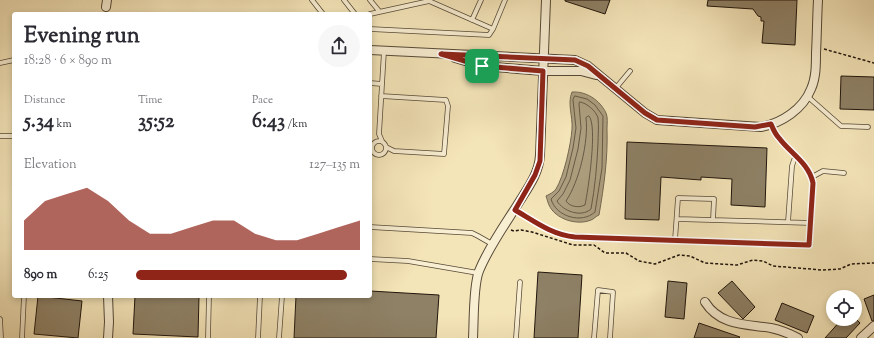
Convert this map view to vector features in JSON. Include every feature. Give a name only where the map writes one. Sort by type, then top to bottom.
[{"type":"street","points":[[473,338],[478,273],[535,175],[540,161],[546,0]]},
{"type":"street","points":[[372,50],[575,60],[588,66],[598,76],[645,113],[657,120],[755,127],[771,124],[788,116],[804,102],[812,89],[815,75],[818,0]]},
{"type":"street","points":[[441,54],[482,66],[543,71],[581,71],[598,76]]},
{"type":"street","points":[[108,298],[108,338]]},
{"type":"street","points":[[705,302],[712,312],[725,320],[739,324],[773,328],[798,338]]},
{"type":"street","points":[[862,338],[874,326]]},
{"type":"lane","points":[[312,0],[321,12]]},
{"type":"lane","points":[[344,0],[353,12]]},
{"type":"lane","points":[[370,0],[379,11]]},
{"type":"lane","points":[[472,20],[481,0]]},
{"type":"lane","points":[[372,29],[489,35],[505,0]]},
{"type":"lane","points":[[372,13],[429,1],[493,29]]},
{"type":"lane","points":[[381,96],[446,100],[448,106],[444,154],[394,150],[386,147],[382,141],[378,134],[384,51]]},
{"type":"lane","points":[[0,63],[12,60]]},
{"type":"lane","points":[[615,89],[630,71]]},
{"type":"lane","points":[[372,84],[382,84]]},
{"type":"lane","points":[[807,96],[840,126],[868,127]]},
{"type":"lane","points":[[515,210],[549,230],[566,236],[809,245],[813,183],[812,177],[806,167],[777,136],[771,124]]},
{"type":"lane","points":[[0,136],[12,136]]},
{"type":"lane","points":[[382,141],[377,141],[373,144],[372,149],[378,155],[383,154],[386,151],[386,147]]},
{"type":"lane","points":[[788,222],[792,166],[797,157]]},
{"type":"lane","points":[[812,177],[823,171],[844,172]]},
{"type":"lane","points":[[675,240],[678,198],[714,199],[713,220]]},
{"type":"lane","points":[[677,219],[811,223]]},
{"type":"lane","points":[[372,227],[472,233],[482,237],[493,245]]},
{"type":"lane","points":[[372,260],[408,261],[478,273]]},
{"type":"lane","points":[[516,338],[520,282]]},
{"type":"lane","points":[[594,338],[598,290],[613,292],[610,338]]},
{"type":"lane","points":[[22,338],[24,298]]},
{"type":"lane","points":[[208,338],[209,298]]},
{"type":"lane","points":[[258,338],[260,298]]},
{"type":"lane","points":[[279,338],[282,298]]},
{"type":"lane","points":[[0,319],[1,338]]},
{"type":"path","points":[[816,47],[874,63]]},
{"type":"path","points":[[504,228],[514,231],[521,230],[532,232],[573,245],[594,245],[605,253],[626,253],[639,260],[655,264],[679,255],[690,256],[705,263],[737,265],[753,260],[763,261],[773,266],[822,270],[840,269],[851,264],[874,263]]},
{"type":"water","points":[[572,92],[582,93],[592,97],[600,104],[607,115],[606,161],[599,215],[585,222],[573,222],[556,214],[549,205],[546,196],[556,189],[567,160],[572,129],[570,101]]},
{"type":"building","points":[[565,0],[610,0],[605,14]]},
{"type":"building","points":[[708,0],[797,0],[795,45],[762,43],[764,21],[761,21],[761,17],[758,16],[753,9],[707,6]]},
{"type":"building","points":[[841,76],[874,77],[874,110],[840,109]]},
{"type":"building","points":[[627,142],[767,148],[765,207],[731,205],[732,179],[701,177],[701,180],[661,177],[659,220],[625,219]]},
{"type":"building","points":[[538,272],[582,275],[578,338],[534,338]]},
{"type":"building","points":[[668,281],[687,283],[684,319],[665,317]]},
{"type":"building","points":[[732,281],[755,307],[743,319],[718,293]]},
{"type":"building","points":[[372,291],[439,295],[436,338],[294,338],[296,298],[372,298]]},
{"type":"building","points":[[874,295],[874,321],[872,321],[864,299]]},
{"type":"building","points":[[38,298],[56,298],[82,301],[78,338],[34,334]]},
{"type":"building","points":[[135,298],[199,298],[198,337],[133,334]]},
{"type":"building","points":[[782,303],[814,316],[807,333],[775,320]]},
{"type":"building","points":[[699,323],[740,337],[694,338]]},
{"type":"building","points":[[836,326],[857,326],[846,338],[825,338]]},
{"type":"route","points":[[441,54],[575,60],[588,66],[598,76],[653,119],[666,122],[755,127],[771,124],[777,136],[806,167],[812,177],[813,183],[809,245],[575,237],[561,235],[549,230],[515,210],[531,183],[540,161],[543,71],[482,66],[441,54]]}]
